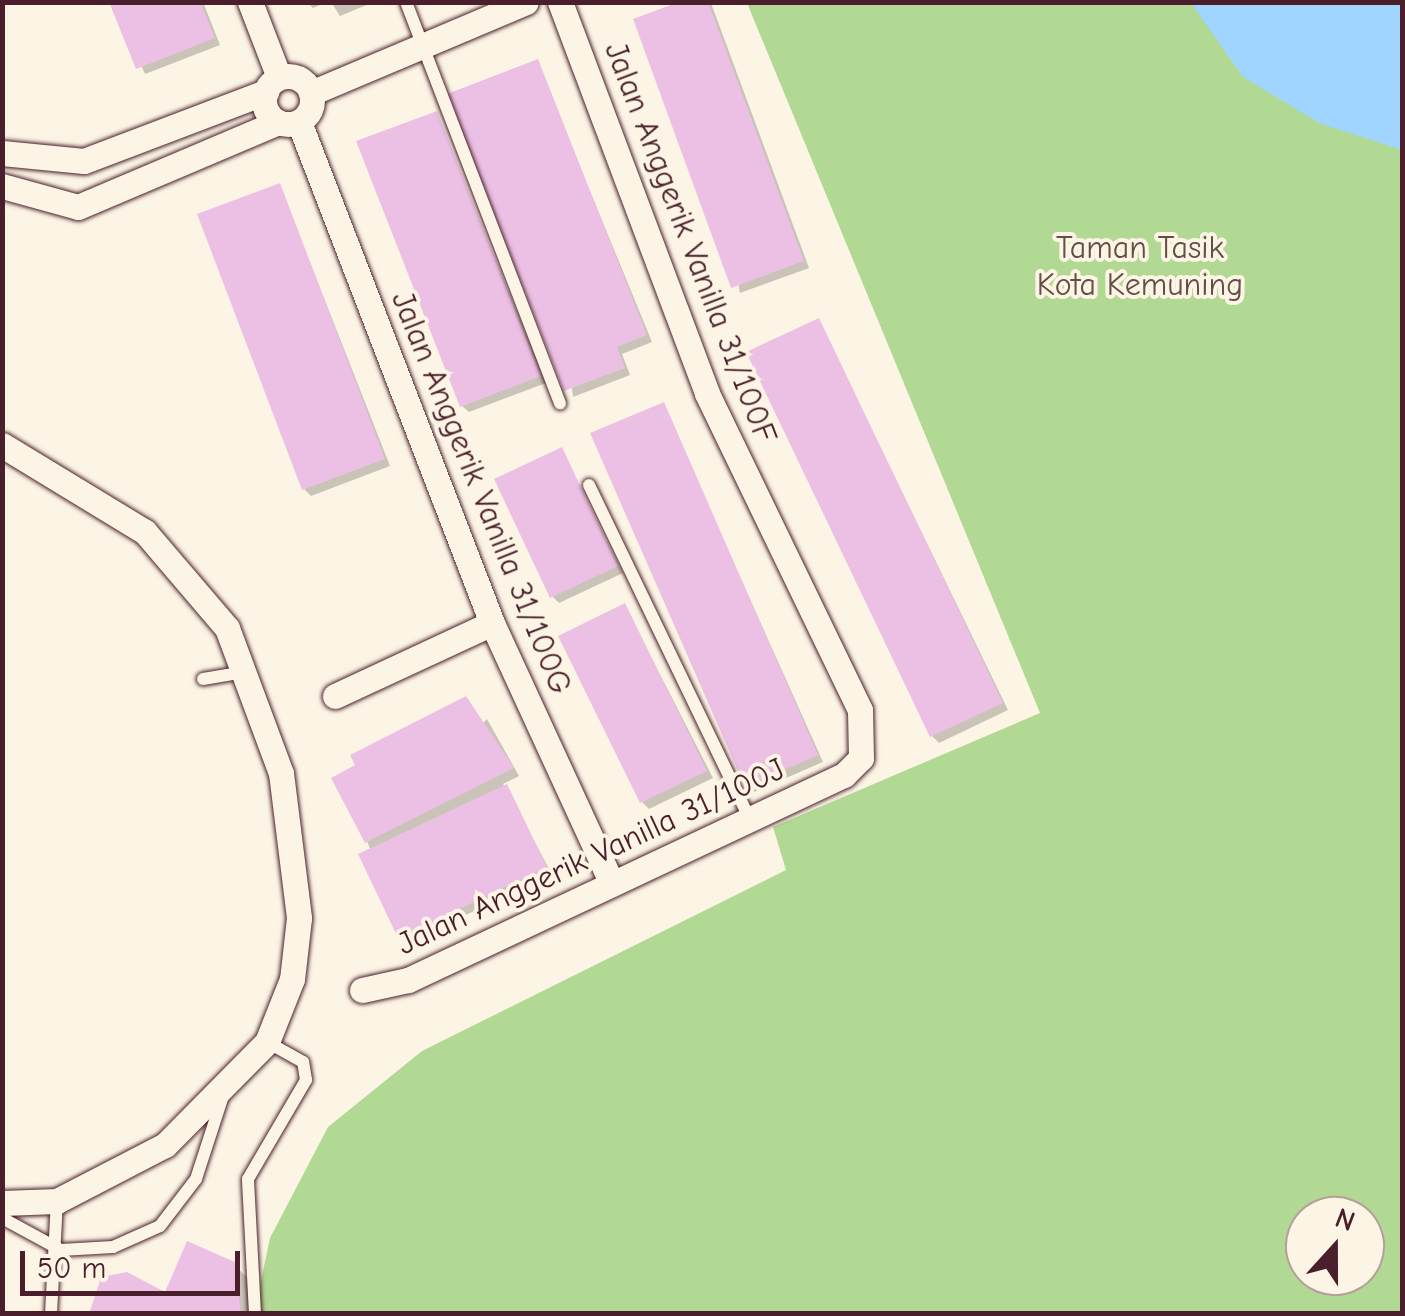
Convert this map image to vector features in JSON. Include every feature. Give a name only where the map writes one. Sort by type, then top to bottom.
[{"type":"street","name":"Jalan Anggerik Vanilla 31/100G","points":[[250,2],[272,85],[492,622],[612,884]]},
{"type":"street","points":[[2,186],[78,207],[288,122],[312,92],[526,2]]},
{"type":"street","name":"Jalan Anggerik Vanilla 31/100F","points":[[560,2],[707,393],[860,710],[861,758],[844,775]]},
{"type":"street","points":[[2,153],[84,162],[292,76],[312,92]]},
{"type":"street","points":[[147,136],[163,173]]},
{"type":"street","points":[[2,1203],[58,1202],[164,1145],[267,1042],[292,979],[296,865],[250,671],[187,571],[159,545],[4,447]]},
{"type":"street","points":[[335,696],[492,622]]},
{"type":"street","name":"Jalan Anggerik Vanilla 31/100J","points":[[362,990],[408,980],[844,775]]},
{"type":"lane","points":[[406,2],[560,404]]},
{"type":"lane","points":[[589,485],[750,820]]},
{"type":"lane","points":[[203,679],[250,671]]},
{"type":"lane","points":[[255,1314],[248,1179],[306,1080],[303,1062],[267,1042]]},
{"type":"lane","points":[[2,1218],[61,1250],[113,1247],[160,1226],[196,1178],[226,1084]]},
{"type":"lane","points":[[50,1314],[61,1250],[58,1202]]},
{"type":"green space","name":"Taman Tasik Kota Kemuning","points":[[747,3],[1402,3],[1402,1313],[254,1314],[270,1238],[328,1127],[422,1051],[786,870],[773,827],[1040,713]]},
{"type":"water","points":[[1191,3],[1402,3],[1402,150],[1319,123],[1243,77]]},
{"type":"building","points":[[109,2],[200,2],[215,38],[136,69]]},
{"type":"building","points":[[679,2],[708,2],[804,261],[731,288],[633,19]]},
{"type":"building","points":[[538,59],[647,335],[617,347],[625,368],[564,391],[447,94]]},
{"type":"building","points":[[437,111],[541,376],[460,407],[356,141]]},
{"type":"building","points":[[280,183],[385,459],[302,490],[197,214]]},
{"type":"building","points":[[819,318],[1003,703],[930,737],[746,352]]},
{"type":"building","points":[[664,402],[818,755],[745,787],[590,433]]},
{"type":"building","points":[[562,447],[618,566],[550,598],[494,479]]},
{"type":"building","points":[[625,603],[707,771],[640,803],[558,636]]},
{"type":"building","points":[[466,696],[514,768],[365,843],[331,778],[355,765],[350,755]]},
{"type":"building","points":[[507,784],[547,867],[398,938],[358,854]]},
{"type":"building","points":[[187,1241],[235,1262],[241,1314],[89,1314],[101,1277],[127,1272],[165,1292]]}]
